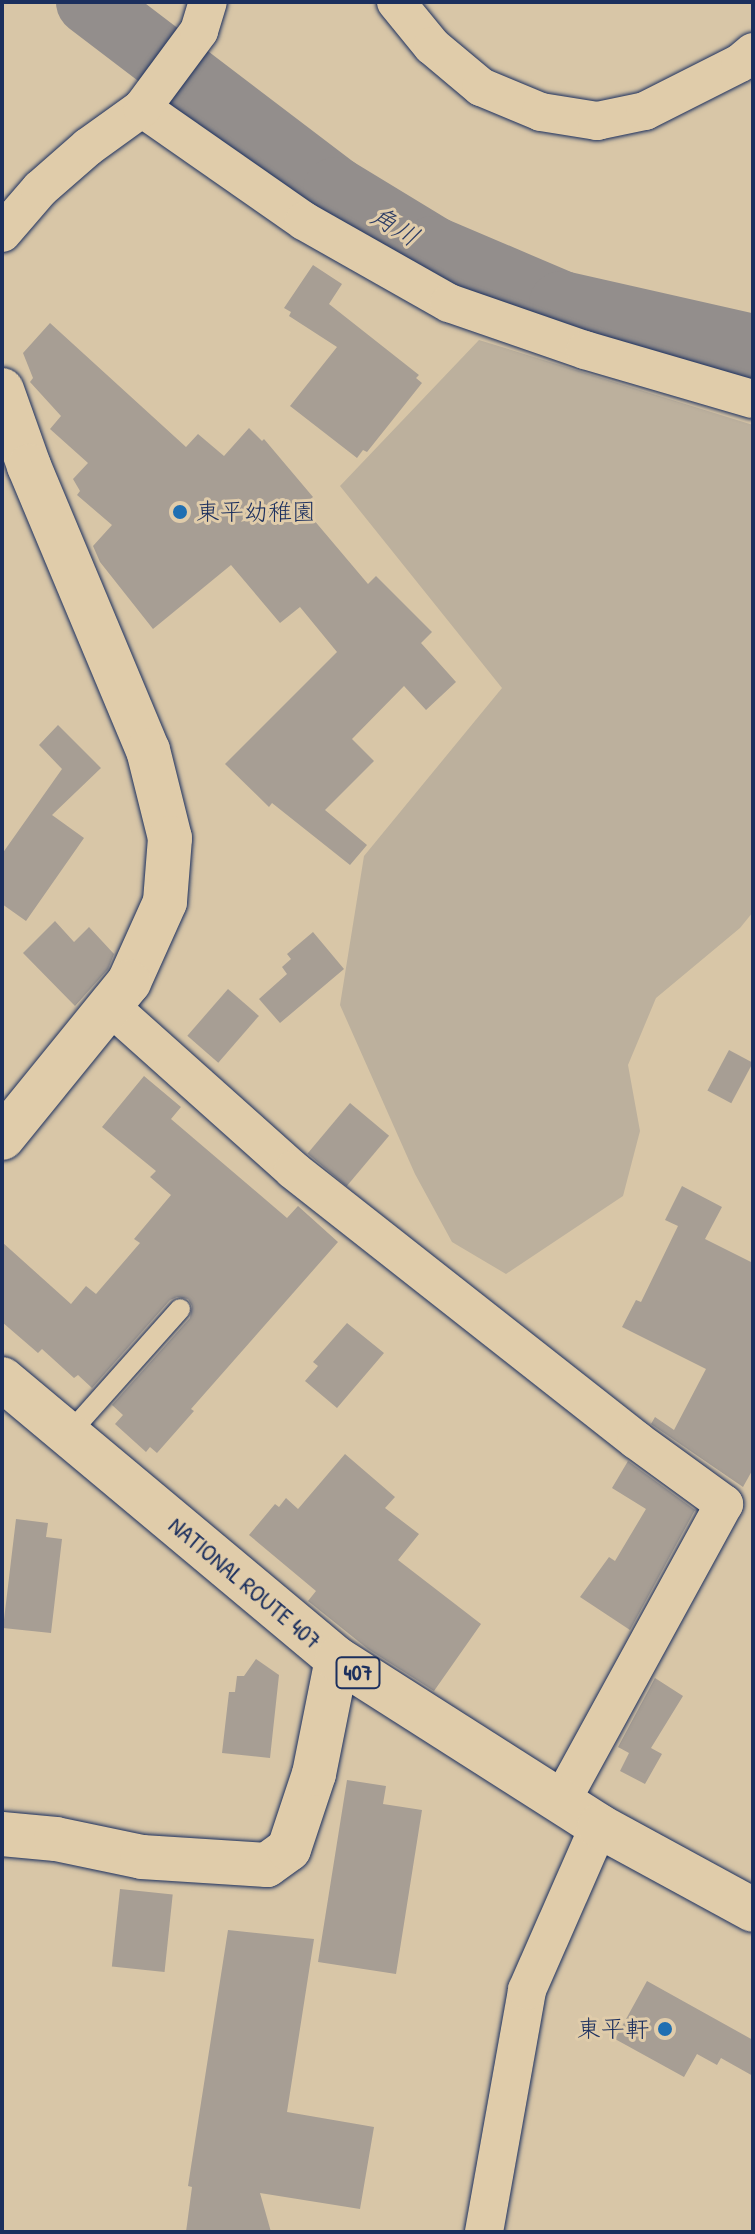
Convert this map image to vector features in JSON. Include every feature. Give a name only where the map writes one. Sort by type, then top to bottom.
[{"type":"main road","points":[[2,390],[35,480],[148,750],[168,826],[165,902],[143,957],[111,1007],[2,1138]]},
{"type":"main road","name":"NATIONAL ROUTE 407","points":[[2,1379],[337,1659],[599,1826],[753,1910]]},
{"type":"main road","points":[[2,1834],[56,1839],[142,1857],[267,1865],[289,1849],[314,1774],[337,1659]]},
{"type":"street","points":[[396,2],[432,46],[481,87],[541,112],[597,121],[645,111],[740,63],[753,52]]},
{"type":"street","points":[[2,233],[40,189],[88,147],[145,104],[204,16]]},
{"type":"street","points":[[145,104],[304,221],[449,303],[585,350],[753,399]]},
{"type":"street","points":[[111,1007],[293,1170],[636,1440],[724,1504],[561,1802]]},
{"type":"street","points":[[484,2232],[527,1990],[599,1826]]},
{"type":"lane","points":[[67,1436],[180,1309]]},
{"type":"shaded area","points":[[479,340],[753,425],[753,912],[740,928],[656,998],[628,1065],[640,1131],[623,1196],[506,1274],[452,1242],[415,1174],[340,1005],[364,856],[502,688],[340,486]]},
{"type":"building","points":[[313,265],[342,284],[329,304],[419,375],[416,378],[422,383],[367,452],[363,450],[357,458],[290,406],[337,347],[289,316],[291,312],[284,308]]},
{"type":"building","points":[[50,323],[186,447],[198,434],[224,456],[249,428],[262,441],[264,439],[313,497],[302,506],[368,584],[376,576],[432,632],[421,643],[456,682],[426,710],[404,686],[352,739],[374,761],[325,810],[367,845],[350,865],[272,803],[269,807],[225,764],[337,652],[300,607],[280,623],[231,565],[153,629],[100,562],[93,546],[112,525],[77,495],[80,491],[73,479],[88,463],[50,429],[61,416],[30,382],[33,378],[23,353]]},
{"type":"building","points":[[58,725],[101,768],[52,815],[84,838],[26,921],[2,904],[2,854],[62,769],[39,745]]},
{"type":"building","points":[[55,921],[74,942],[89,927],[114,954],[108,969],[75,1006],[23,953]]},
{"type":"building","points":[[313,932],[344,969],[280,1023],[259,999],[287,974],[282,967],[291,959],[287,954]]},
{"type":"building","points":[[228,989],[259,1016],[218,1063],[187,1036]]},
{"type":"building","points":[[729,1050],[753,1063],[731,1103],[707,1091]]},
{"type":"building","points":[[144,1076],[181,1107],[171,1119],[287,1218],[298,1206],[338,1242],[191,1409],[194,1411],[157,1453],[150,1447],[146,1452],[115,1424],[123,1415],[112,1405],[190,1318],[192,1306],[188,1299],[177,1297],[170,1300],[92,1388],[78,1375],[74,1378],[42,1349],[38,1353],[2,1322],[2,1242],[71,1304],[86,1286],[96,1294],[140,1243],[134,1239],[171,1195],[150,1177],[156,1171],[102,1127]]},
{"type":"building","points":[[350,1103],[389,1136],[347,1186],[308,1154]]},
{"type":"building","points":[[682,1186],[722,1207],[705,1239],[753,1263],[753,1469],[743,1487],[651,1424],[655,1417],[674,1430],[706,1369],[622,1327],[636,1300],[641,1302],[678,1226],[665,1220]]},
{"type":"building","points":[[347,1323],[384,1353],[337,1408],[305,1381],[318,1366],[313,1362]]},
{"type":"building","points":[[345,1454],[395,1497],[385,1508],[419,1534],[398,1560],[481,1624],[434,1691],[368,1649],[308,1601],[316,1591],[249,1535],[275,1504],[279,1507],[286,1498],[298,1509]]},
{"type":"building","points":[[628,1461],[695,1510],[630,1630],[580,1597],[609,1557],[615,1561],[646,1509],[612,1488]]},
{"type":"building","points":[[16,1519],[48,1523],[46,1537],[62,1539],[51,1633],[3,1628]]},
{"type":"building","points":[[256,1659],[279,1675],[270,1758],[222,1753],[229,1692],[235,1692],[237,1676],[244,1676]]},
{"type":"building","points":[[655,1678],[683,1696],[651,1748],[662,1754],[645,1784],[620,1771],[629,1753],[618,1747]]},
{"type":"building","points":[[347,1780],[386,1786],[383,1804],[422,1810],[396,1974],[318,1962]]},
{"type":"building","points":[[120,1889],[173,1895],[165,1972],[112,1967]]},
{"type":"building","points":[[228,1930],[314,1939],[287,2112],[374,2127],[360,2209],[260,2193],[271,2232],[186,2232],[192,2187],[188,2186]]},
{"type":"building","name":"東平軒","points":[[647,1981],[753,2040],[753,2076],[721,2058],[717,2065],[697,2054],[684,2077],[615,2039]]},
{"type":"waterway","name":"角川","points":[[89,2],[336,190],[433,249],[562,304],[753,347]]},
{"type":"place","name":"東平幼稚園","points":[[180,512]]},
{"type":"place","name":"東平軒","points":[[665,2029]]}]
